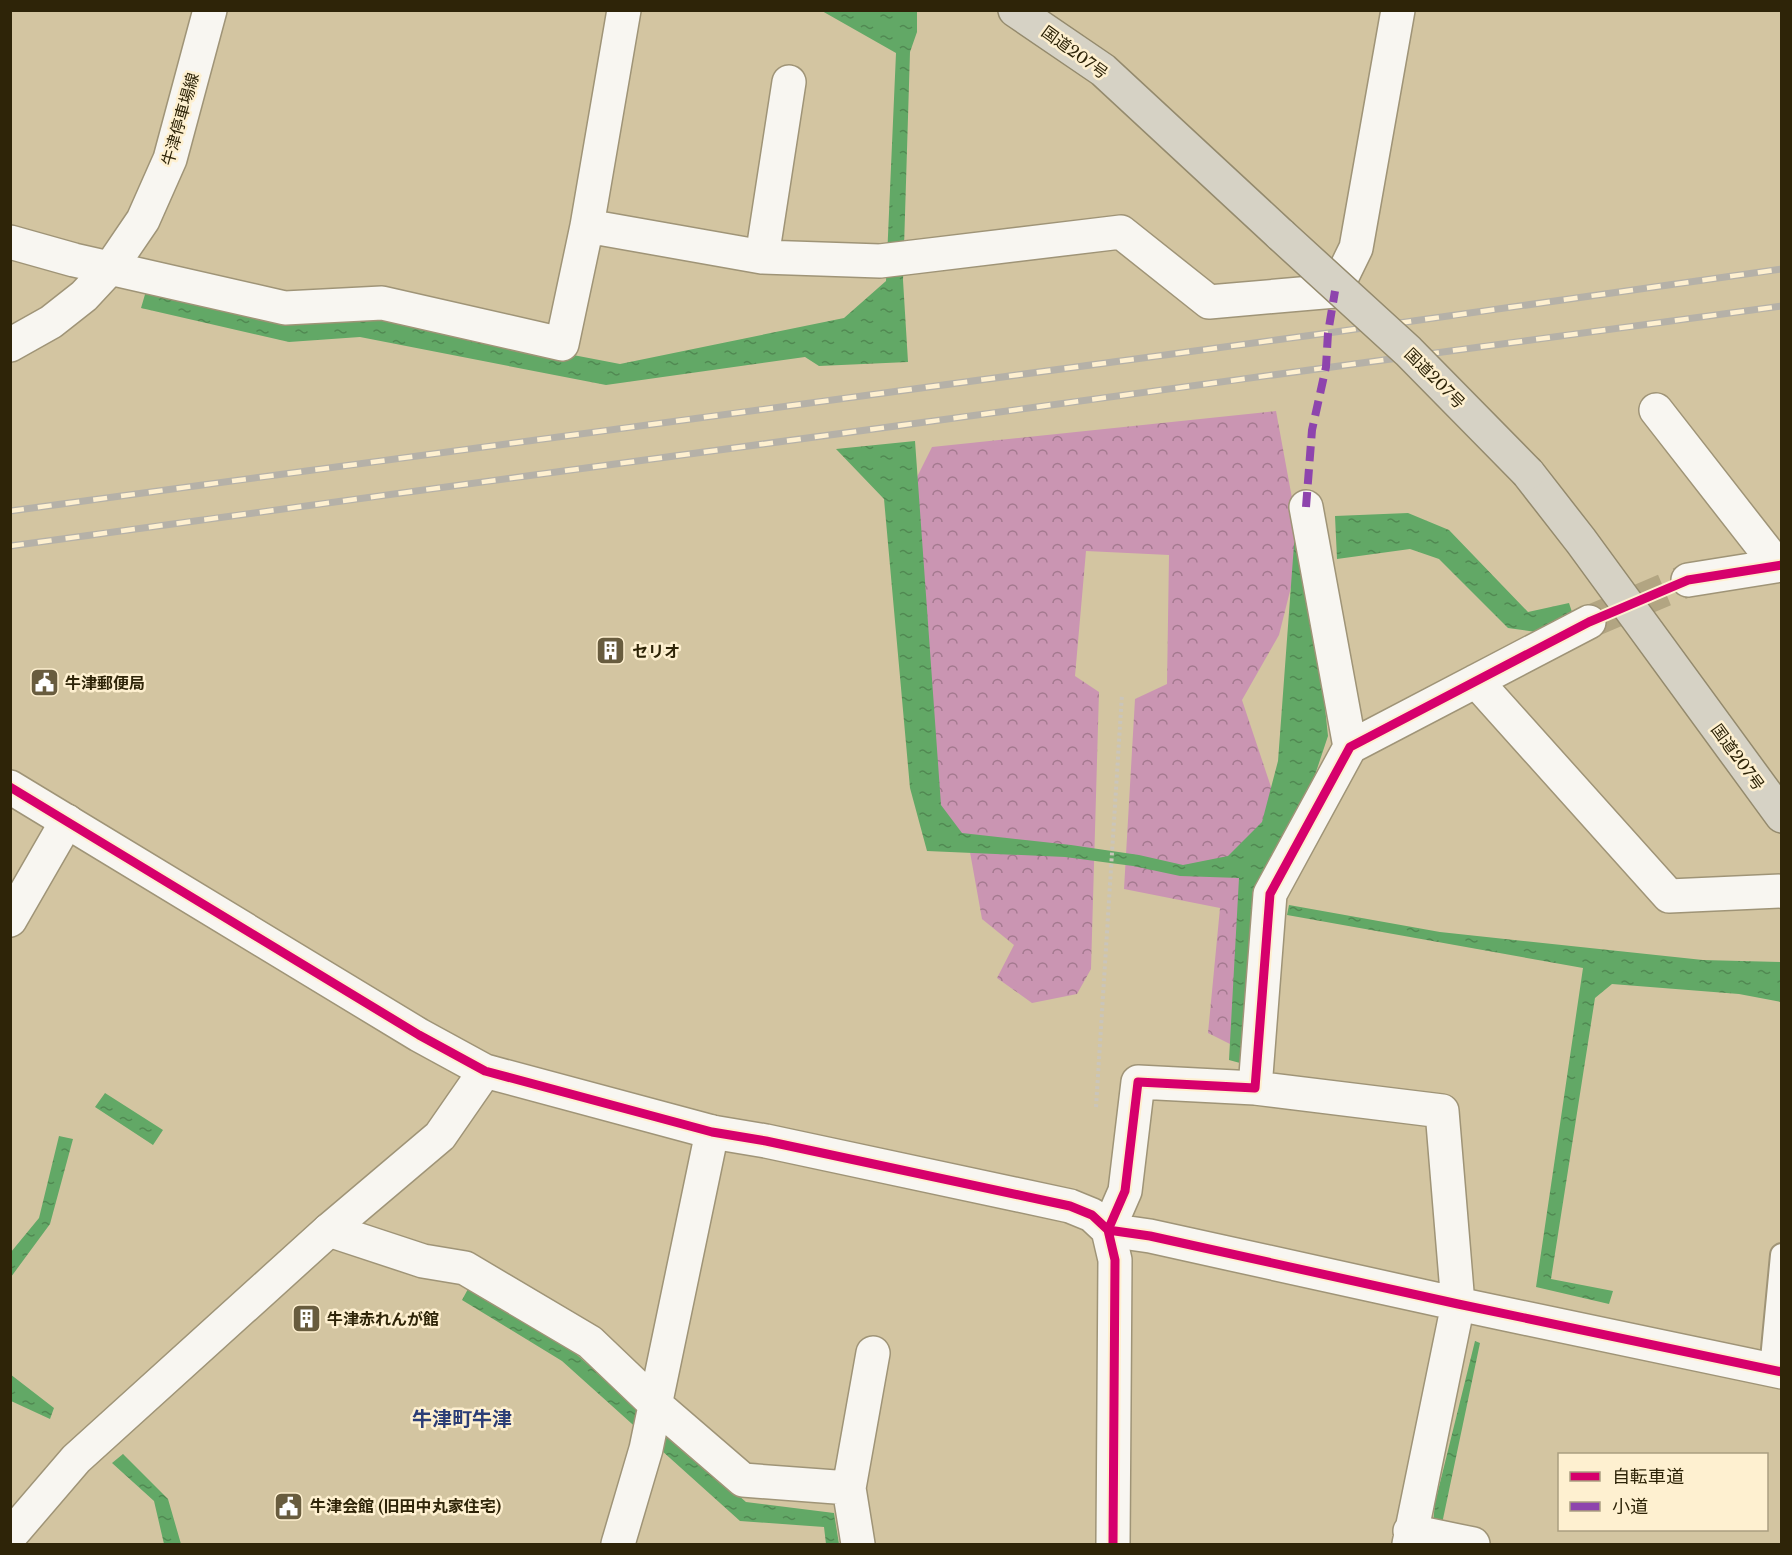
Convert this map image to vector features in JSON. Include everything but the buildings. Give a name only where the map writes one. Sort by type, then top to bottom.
[{"type":"highway","name":"国道207号","points":[[1015,10],[1103,70],[1408,351],[1528,473],[1581,541],[1782,816]]},
{"type":"street","name":"牛津停車場線","points":[[10,345],[51,322],[84,296],[111,267],[143,220],[170,159],[210,10]]},
{"type":"street","points":[[10,242],[74,260],[285,308],[382,303],[562,344],[586,226],[624,10]]},
{"type":"street","points":[[586,226],[762,257],[895,260],[1121,232],[1209,302],[1335,291],[1356,248],[1398,10]]},
{"type":"street","points":[[762,257],[789,82]]},
{"type":"street","points":[[1656,410],[1779,565],[1688,580]]},
{"type":"street","points":[[1306,507],[1350,747]]},
{"type":"street","points":[[1255,1088],[1270,894],[1350,747],[1589,622]]},
{"type":"street","points":[[1476,681],[1669,896],[1782,891]]},
{"type":"street","points":[[10,787],[419,1035],[485,1071],[712,1132],[766,1141],[1070,1206],[1092,1215],[1108,1230],[1115,1260],[1113,1545]]},
{"type":"street","points":[[10,920],[66,821]]},
{"type":"street","points":[[10,1536],[76,1459],[329,1230],[440,1136],[485,1071]]},
{"type":"street","points":[[1108,1230],[1125,1191],[1138,1082],[1255,1088],[1442,1111],[1458,1304],[1409,1538],[1463,1543]]},
{"type":"street","points":[[618,1545],[646,1449],[712,1132]]},
{"type":"street","points":[[329,1230],[423,1261],[465,1268],[590,1342],[656,1405],[743,1480],[849,1488]]},
{"type":"street","points":[[1108,1230],[1150,1236],[1776,1371]]},
{"type":"street","points":[[858,1545],[849,1488],[873,1353]]},
{"type":"lane","points":[[1776,1371],[1782,1255]]},
{"type":"path","points":[[1095,1112],[1122,694]]},
{"type":"green space","points":[[1276,411],[1301,547],[1279,635],[1242,700],[1277,805],[1236,1047],[1208,1033],[1220,908],[1124,889],[1135,699],[1167,684],[1169,555],[1086,551],[1075,676],[1099,692],[1091,969],[1077,994],[1032,1003],[997,978],[1014,945],[982,919],[968,841],[928,805],[913,485],[932,447]]},
{"type":"water","points":[[822,11],[917,11],[917,32],[910,52],[903,280],[908,362],[819,366],[805,357],[606,385],[360,337],[289,342],[141,308],[146,291],[380,318],[620,364],[844,318],[886,281],[896,53]]},
{"type":"water","points":[[915,441],[941,805],[962,833],[1071,845],[1139,855],[1183,865],[1228,856],[1262,822],[1278,761],[1295,531],[1306,525],[1328,736],[1315,775],[1272,858],[1256,899],[1240,1063],[1229,1060],[1239,878],[1180,876],[1133,866],[1065,857],[927,851],[910,788],[884,499],[836,449]]},
{"type":"water","points":[[1408,513],[1449,530],[1528,612],[1569,603],[1572,612],[1536,632],[1508,628],[1439,559],[1410,549],[1337,559],[1335,516]]},
{"type":"water","points":[[1289,905],[1440,932],[1703,960],[1781,962],[1781,1002],[1739,994],[1612,984],[1595,998],[1551,1279],[1613,1291],[1609,1304],[1536,1287],[1583,968],[1287,915]]},
{"type":"water","points":[[105,1093],[163,1130],[153,1145],[95,1107]]},
{"type":"water","points":[[59,1136],[73,1139],[50,1224],[11,1277],[11,1252],[39,1218]]},
{"type":"water","points":[[468,1289],[568,1347],[746,1502],[834,1513],[839,1544],[826,1544],[824,1527],[740,1521],[562,1361],[462,1300]]},
{"type":"water","points":[[1475,1341],[1480,1343],[1443,1519],[1442,1544],[1431,1544],[1435,1503]]},
{"type":"water","points":[[10,1374],[54,1408],[50,1419],[11,1401]]},
{"type":"water","points":[[123,1454],[168,1499],[181,1544],[164,1544],[154,1501],[112,1463]]},
{"type":"tunnel","points":[[1589,622],[1688,580]]},
{"type":"railway","points":[[10,511],[1328,333],[1782,269]]},
{"type":"railway","points":[[10,546],[1782,306]]},
{"type":"marked path","points":[[1306,507],[1312,430],[1326,367],[1328,333],[1335,291]]},
{"type":"cycle path","points":[[1782,565],[1688,580],[1589,622],[1350,747],[1270,894],[1255,1088],[1138,1082],[1125,1191],[1108,1230],[1150,1236],[1782,1372]]},
{"type":"cycle path","points":[[10,787],[419,1035],[485,1071],[712,1132],[766,1141],[1070,1206],[1092,1215],[1108,1230],[1115,1260],[1113,1544]]},
{"type":"place","name":"セリオ","points":[[611,651]]},
{"type":"place","name":"牛津郵便局","points":[[44,683]]},
{"type":"place","name":"牛津赤れんが館","points":[[306,1319]]},
{"type":"place","name":"牛津会館 (旧田中丸家住宅)","points":[[289,1506]]},
{"type":"district","name":"牛津町牛津","points":[[462,1419]]}]
